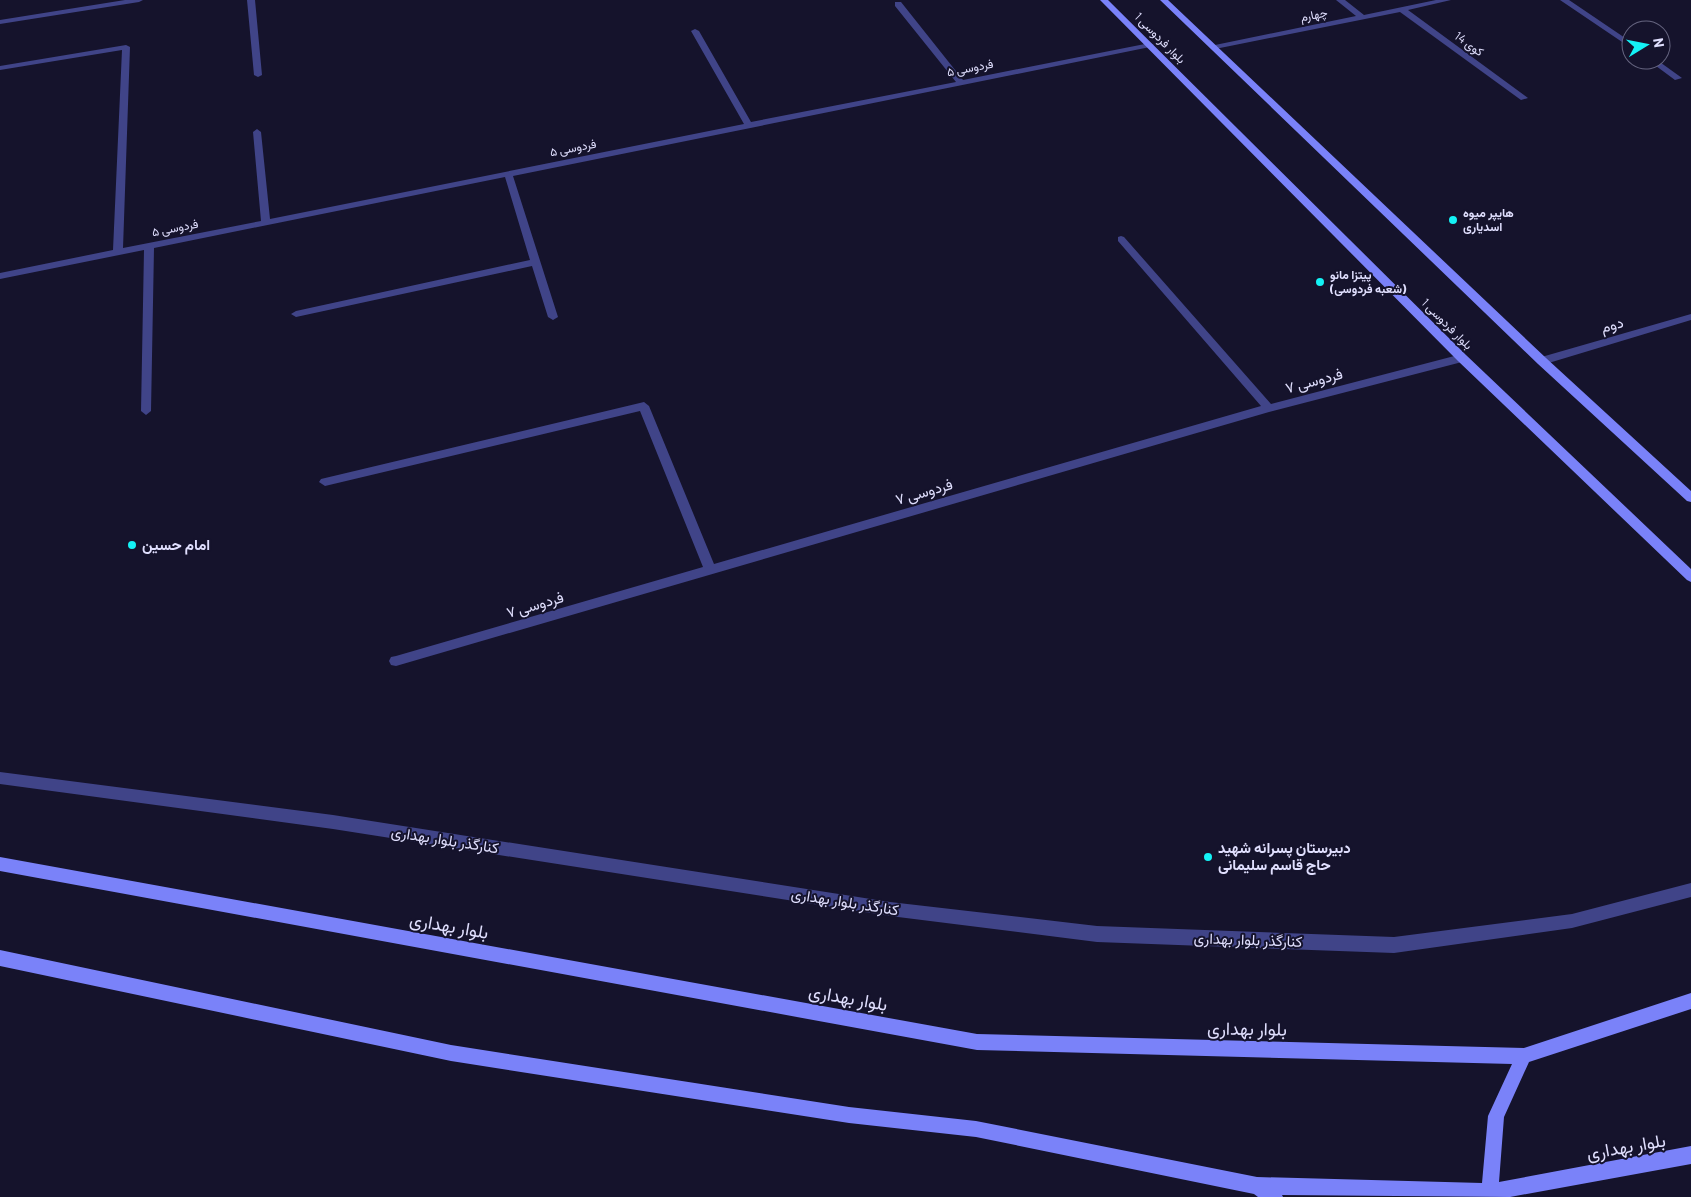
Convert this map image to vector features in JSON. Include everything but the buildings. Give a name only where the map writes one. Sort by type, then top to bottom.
[{"type":"main road","name":"بلوار فردوسی 1","points":[[1104,0],[1462,358],[1691,577]]},
{"type":"main road","name":"بلوار فردوسی 1","points":[[1164,0],[1542,361],[1691,498]]},
{"type":"main road","points":[[1672,559],[1691,566]]},
{"type":"main road","name":"بلوار بهداری","points":[[0,864],[977,1042],[1524,1056],[1691,1001]]},
{"type":"main road","name":"بلوار بهداری","points":[[0,958],[451,1053],[849,1115],[976,1129],[1257,1186],[1491,1194],[1691,1155]]},
{"type":"main road","points":[[1491,1194],[1496,1116],[1524,1056]]},
{"type":"main road","points":[[1257,1186],[1274,1197]]},
{"type":"street","points":[[0,22],[139,0]]},
{"type":"street","points":[[251,0],[258,75]]},
{"type":"street","points":[[1340,0],[1362,17]]},
{"type":"street","name":"چهارم","points":[[1215,47],[1447,0]]},
{"type":"street","points":[[1564,0],[1621,39]]},
{"type":"street","points":[[898,4],[961,83]]},
{"type":"street","name":"کوی 14","points":[[1401,9],[1524,98]]},
{"type":"street","points":[[695,31],[749,126]]},
{"type":"street","name":"فردوسی ۵","points":[[0,276],[1150,45]]},
{"type":"street","points":[[0,68],[126,47],[118,252]]},
{"type":"street","points":[[1666,70],[1678,78]]},
{"type":"street","points":[[257,132],[266,222]]},
{"type":"street","points":[[508,174],[553,317]]},
{"type":"street","points":[[1121,238],[1269,408]]},
{"type":"street","points":[[146,411],[148,246]]},
{"type":"street","points":[[296,314],[535,262]]},
{"type":"street","name":"دوم","points":[[1542,361],[1691,317]]},
{"type":"street","name":"فردوسی ۷","points":[[396,661],[1269,408],[1462,358]]},
{"type":"street","points":[[325,482],[644,406],[710,570]]},
{"type":"street","name":"کنارگذر بلوار بهداری","points":[[0,778],[333,822],[890,909],[1097,934],[1394,945],[1572,921],[1691,890]]},
{"type":"place","name":"هایپر میوه اسدیاری","points":[[1453,220]]},
{"type":"place","name":"پیتزا مانو (شعبه فردوسی)","points":[[1320,282]]},
{"type":"place","name":"امام حسین","points":[[132,545]]},
{"type":"place","name":"دبیرستان پسرانه شهید حاج قاسم سلیمانی","points":[[1208,857]]}]
